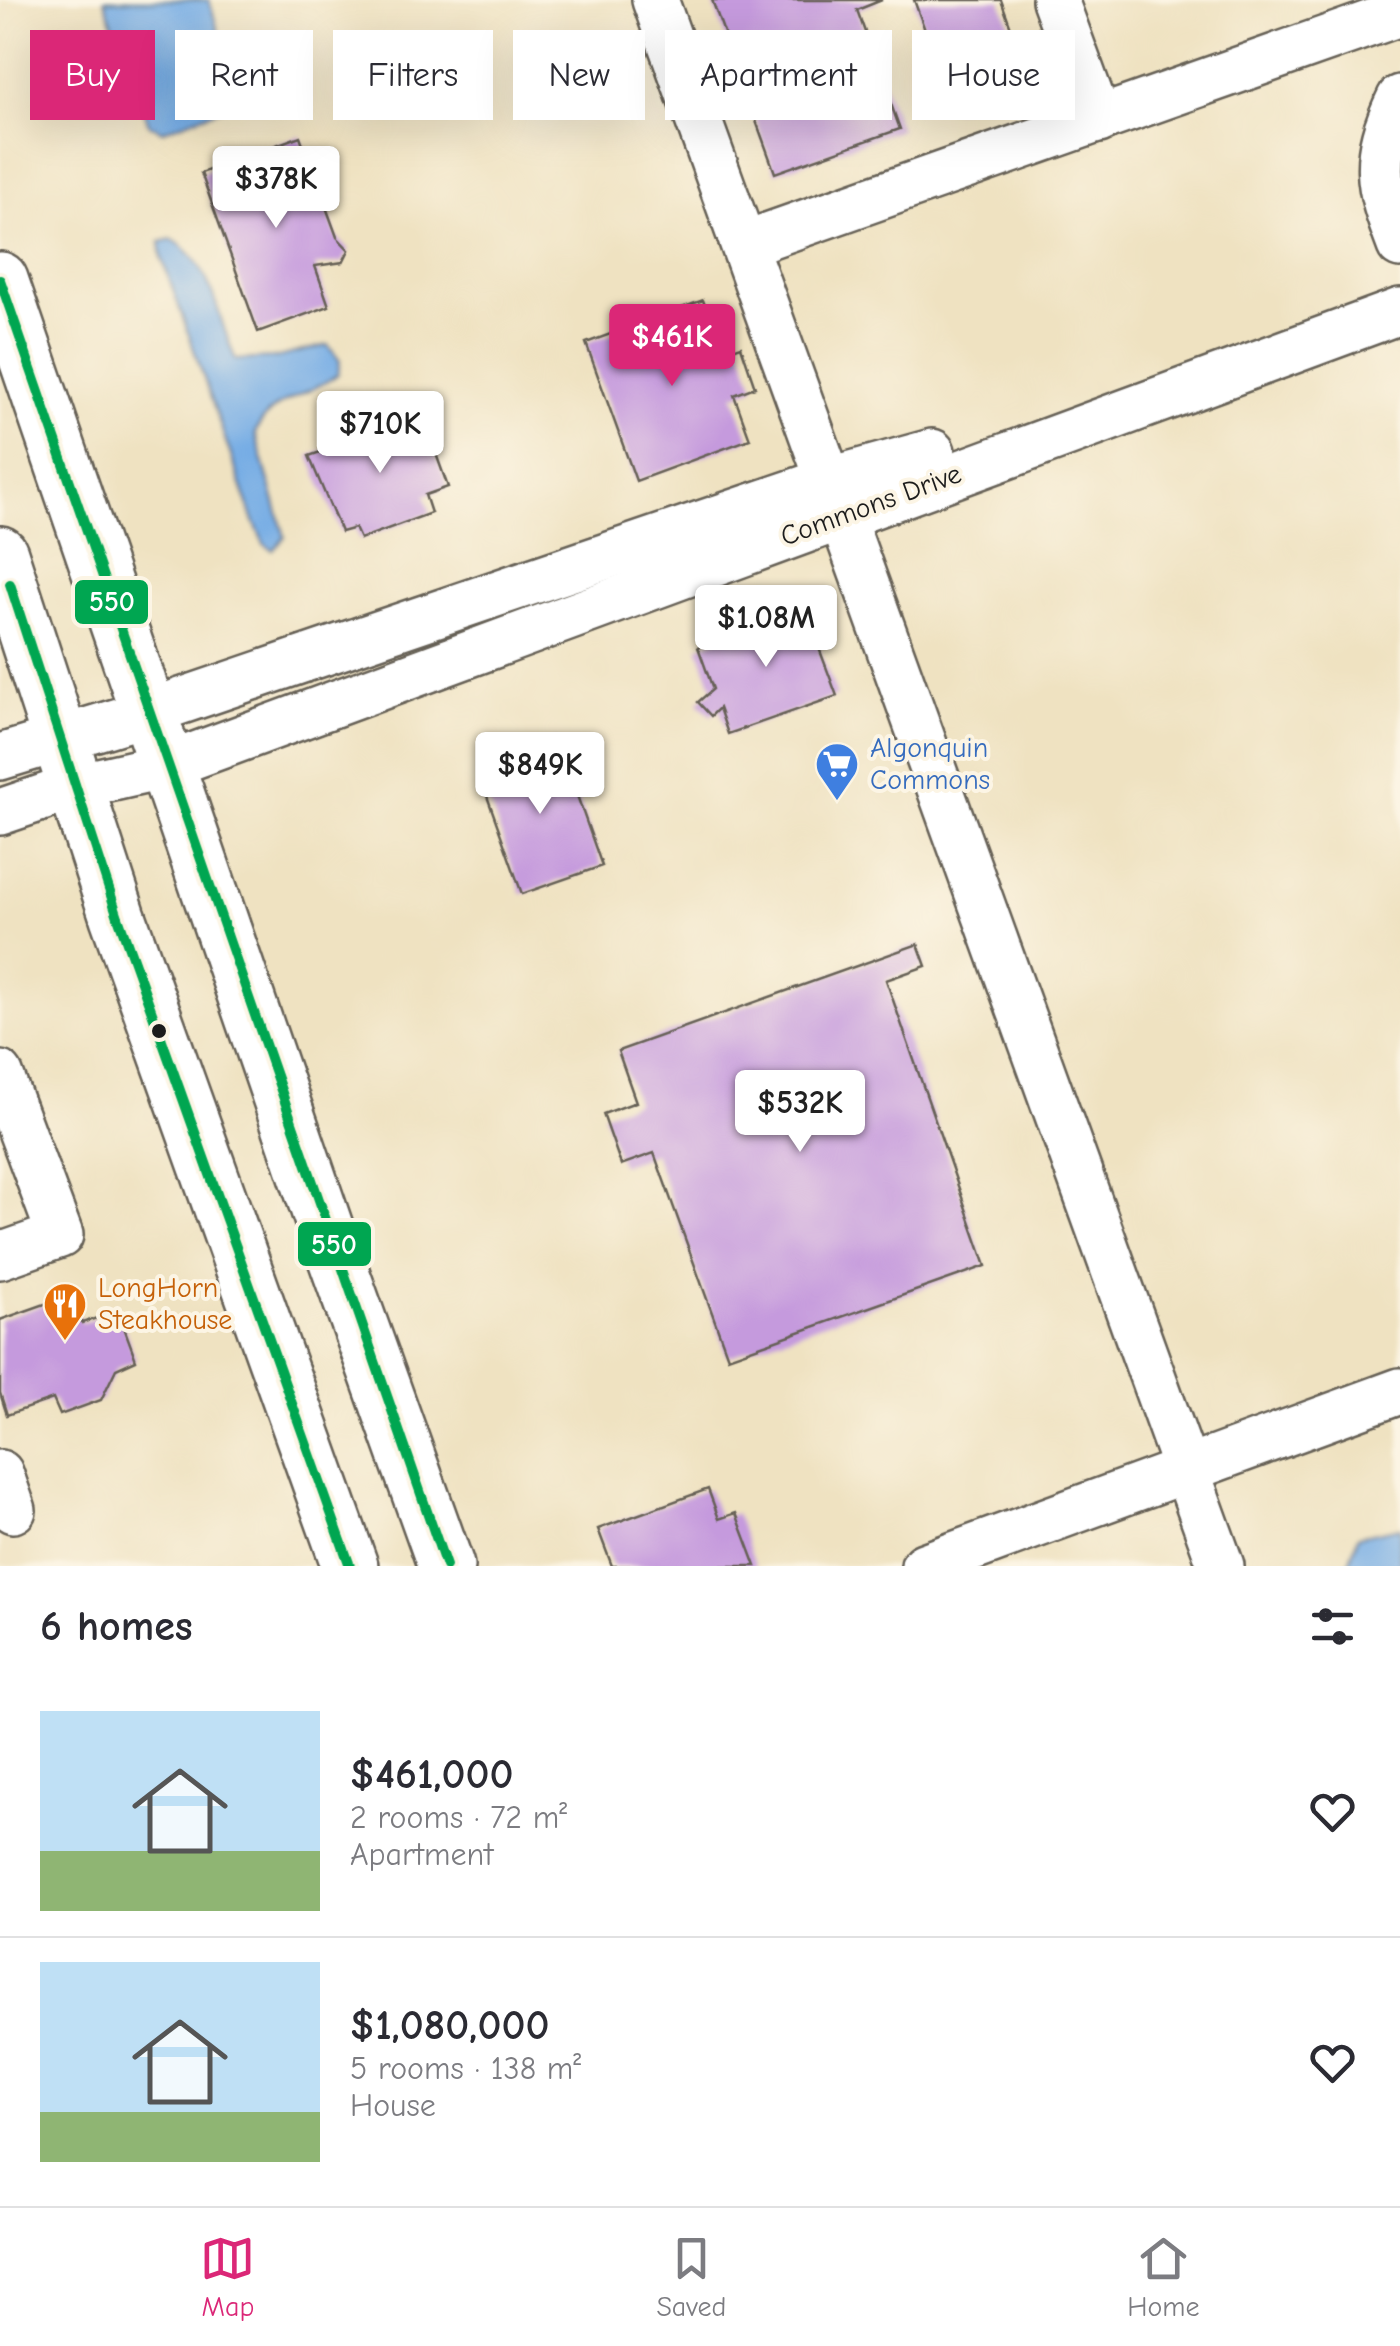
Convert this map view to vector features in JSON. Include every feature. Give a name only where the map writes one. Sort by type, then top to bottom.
[{"type":"main road","points":[[0,280],[446,1566]]},
{"type":"main road","points":[[0,554],[118,917],[350,1566]]},
{"type":"lane","points":[[655,0],[1221,1566]]},
{"type":"lane","points":[[1055,0],[1099,120]]},
{"type":"lane","points":[[745,244],[1400,14]]},
{"type":"lane","points":[[1400,98],[1384,130],[1378,169],[1400,244]]},
{"type":"lane","name":"Commons Drive","points":[[0,756],[166,766],[833,498],[889,467],[1400,285]]},
{"type":"lane","name":"Commons Drive","points":[[0,812],[70,761],[149,712],[833,498],[1400,311]]},
{"type":"lane","points":[[0,1074],[60,1235],[0,1256]]},
{"type":"lane","points":[[924,1566],[1400,1392]]},
{"type":"water","points":[[104,0],[209,0],[218,30],[175,30],[175,120],[191,120],[162,131],[149,124],[148,120],[155,120],[155,30],[115,30]]},
{"type":"water","points":[[171,239],[185,249],[205,276],[236,360],[274,358],[328,345],[340,361],[338,374],[271,412],[255,433],[285,537],[273,550],[264,544],[253,519],[162,258],[160,242]]},
{"type":"water","points":[[1400,1527],[1400,1566],[1348,1566],[1358,1536]]},
{"type":"building","points":[[712,0],[882,0],[857,10],[864,30],[723,30]]},
{"type":"building","points":[[914,0],[1001,0],[1012,30],[925,30]]},
{"type":"building","points":[[892,107],[900,129],[775,173],[756,120],[892,120]]},
{"type":"building","points":[[300,136],[337,237],[349,250],[343,262],[315,266],[329,306],[258,332],[201,173]]},
{"type":"building","points":[[703,300],[722,353],[741,346],[755,387],[734,395],[750,439],[636,481],[586,343]]},
{"type":"building","points":[[422,415],[448,487],[425,495],[431,513],[360,539],[355,528],[341,532],[309,456],[346,443],[351,426],[368,420],[383,429]]},
{"type":"building","points":[[801,600],[837,696],[728,734],[719,708],[711,716],[698,702],[713,689],[698,647],[767,621],[764,613]]},
{"type":"building","points":[[557,739],[602,866],[522,894],[477,768]]},
{"type":"building","points":[[918,944],[926,966],[886,980],[986,1266],[728,1357],[654,1153],[621,1165],[603,1114],[636,1102],[618,1051]]},
{"type":"building","name":"LongHorn Steakhouse","points":[[70,1295],[82,1323],[118,1311],[136,1360],[116,1369],[101,1400],[60,1415],[53,1399],[7,1415],[0,1393],[0,1320]]},
{"type":"building","points":[[708,1489],[719,1519],[736,1513],[756,1566],[612,1566],[598,1529]]},
{"type":"transit line","name":"550","points":[[0,280],[446,1566]]},
{"type":"transit line","name":"550","points":[[10,584],[118,917],[350,1566]]},
{"type":"place","name":"Algonquin Commons","points":[[837,802]]},
{"type":"place","name":"LongHorn Steakhouse","points":[[65,1342]]}]
